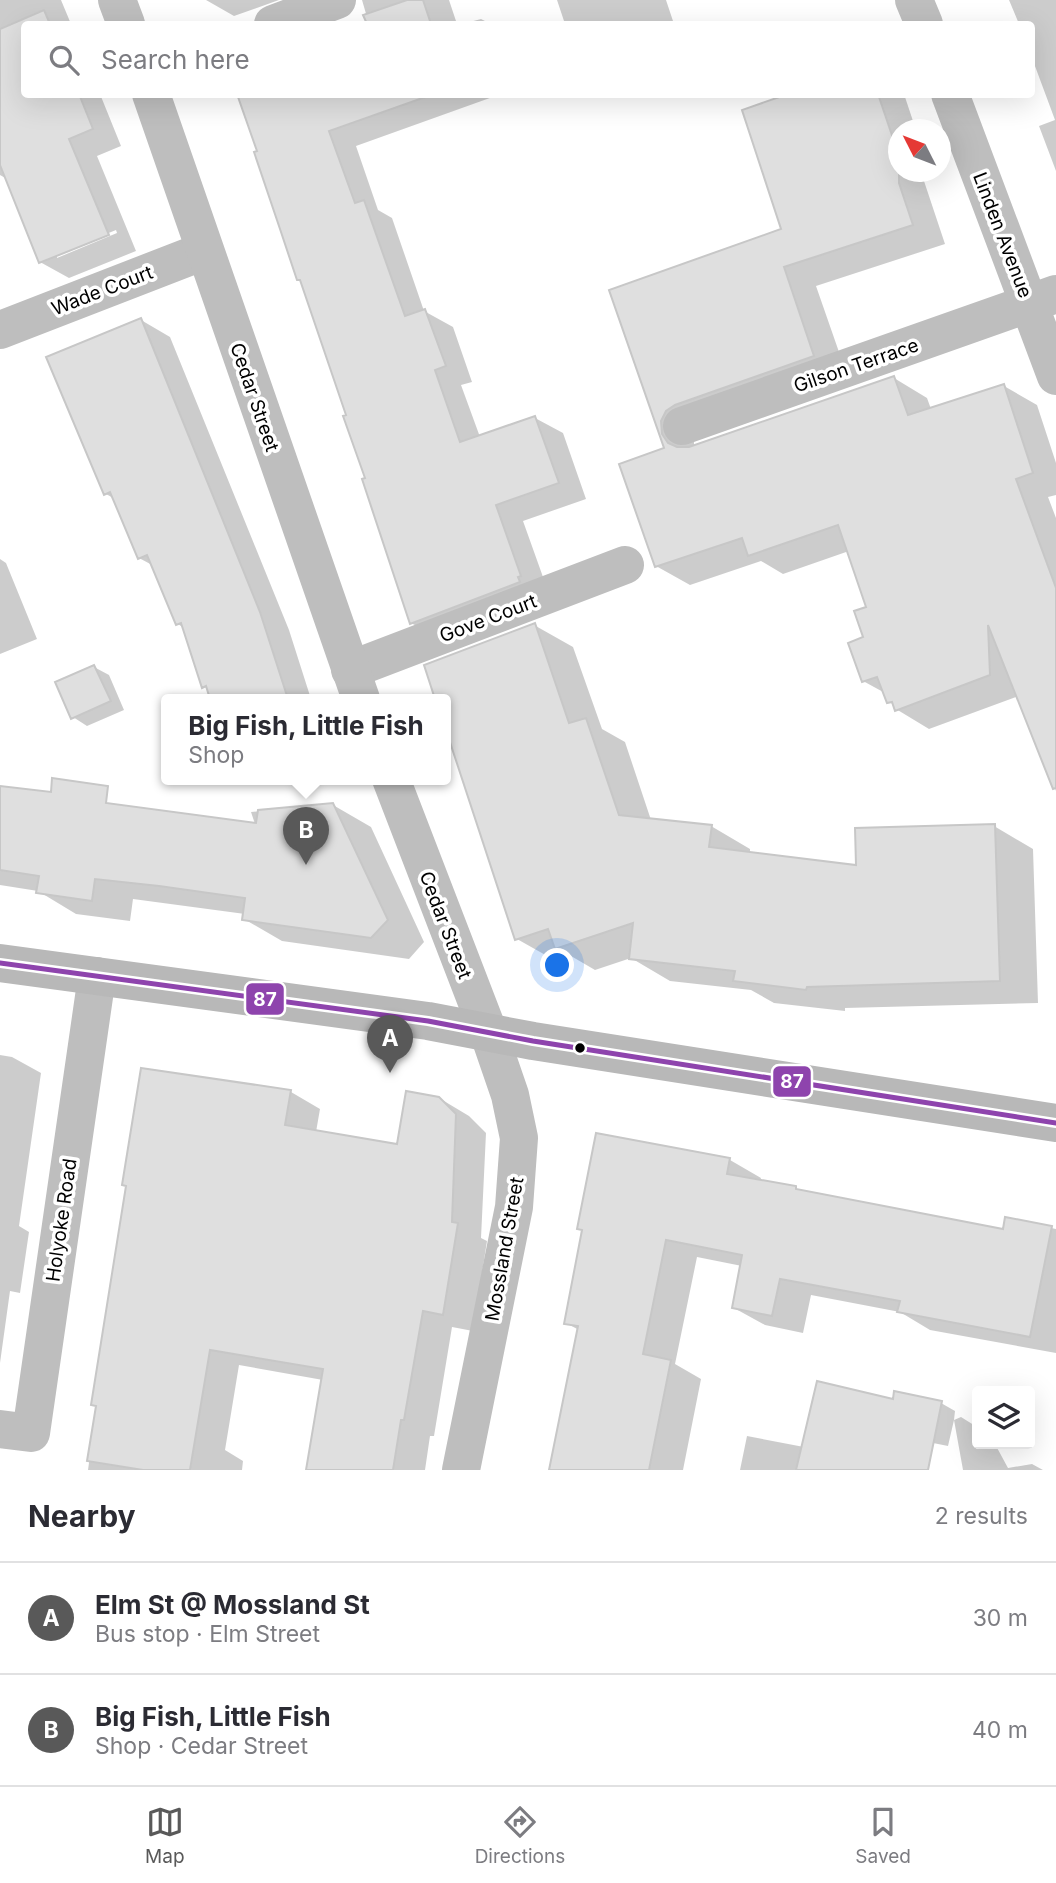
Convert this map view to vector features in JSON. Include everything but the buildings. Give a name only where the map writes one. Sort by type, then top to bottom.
[{"type":"main road","points":[[0,964],[488,1031],[533,1041],[1056,1123]]},
{"type":"street","points":[[117,0],[125,21]]},
{"type":"street","points":[[281,21],[337,0]]},
{"type":"street","points":[[914,0],[923,21]]},
{"type":"street","name":"Cedar Street","points":[[152,98],[355,685]]},
{"type":"street","name":"Linden Avenue","points":[[952,98],[1042,299],[1056,376]]},
{"type":"street","name":"Wade Court","points":[[0,330],[204,251]]},
{"type":"street","name":"Gilson Terrace","points":[[682,426],[1042,299]]},
{"type":"street","name":"Gove Court","points":[[355,685],[625,565]]},
{"type":"street","name":"Cedar Street","points":[[393,785],[488,1031]]},
{"type":"street","name":"Holyoke Road","points":[[0,1429],[31,1433],[96,976]]},
{"type":"street","name":"Mossland Street","points":[[461,1470],[514,1208],[519,1160],[516,1117],[488,1031]]},
{"type":"transit line","name":"87","points":[[0,963],[428,1021],[533,1041],[1056,1123]]},
{"type":"place","name":"Big Fish, Little Fish","points":[[306,865]]},
{"type":"place","name":"Elm St @ Mossland St","points":[[390,1073]]}]
